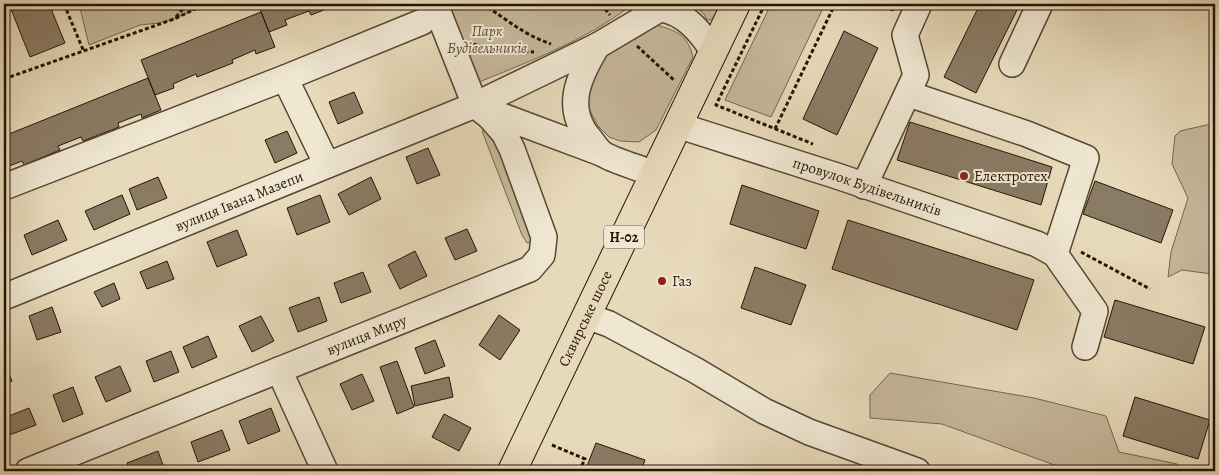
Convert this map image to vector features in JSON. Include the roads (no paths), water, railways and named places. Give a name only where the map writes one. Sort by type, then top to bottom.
[{"type":"main road","name":"Сквирське шосе","points":[[512,471],[736,4]]},
{"type":"street","points":[[864,186],[909,94],[916,75],[905,35],[919,4]]},
{"type":"street","points":[[1012,64],[1040,4]]},
{"type":"street","points":[[664,6],[693,25],[713,51]]},
{"type":"street","name":"вулиця Івана Мазепи","points":[[5,291],[474,105],[597,46],[664,6]]},
{"type":"street","points":[[4,187],[285,78],[429,13],[474,105],[654,174]]},
{"type":"street","points":[[597,46],[584,68],[576,87],[576,112],[584,133],[602,154]]},
{"type":"street","points":[[285,78],[326,165]]},
{"type":"street","points":[[909,94],[1027,134],[1086,158],[1055,254],[1096,311],[1085,347]]},
{"type":"street","name":"вулиця Миру","points":[[28,471],[530,269],[542,255],[544,237],[512,149],[490,117],[474,105]]},
{"type":"street","name":"провулок Будівельників","points":[[677,125],[1037,244],[1055,254]]},
{"type":"street","points":[[586,316],[609,324],[695,370],[764,411],[802,429],[917,471]]},
{"type":"street","points":[[279,370],[325,471]]},
{"type":"place","name":"Електротех","points":[[964,176]]},
{"type":"place","name":"Газ","points":[[662,281]]},
{"type":"park label","name":"Парк Будівельників","points":[[487,40]]}]
